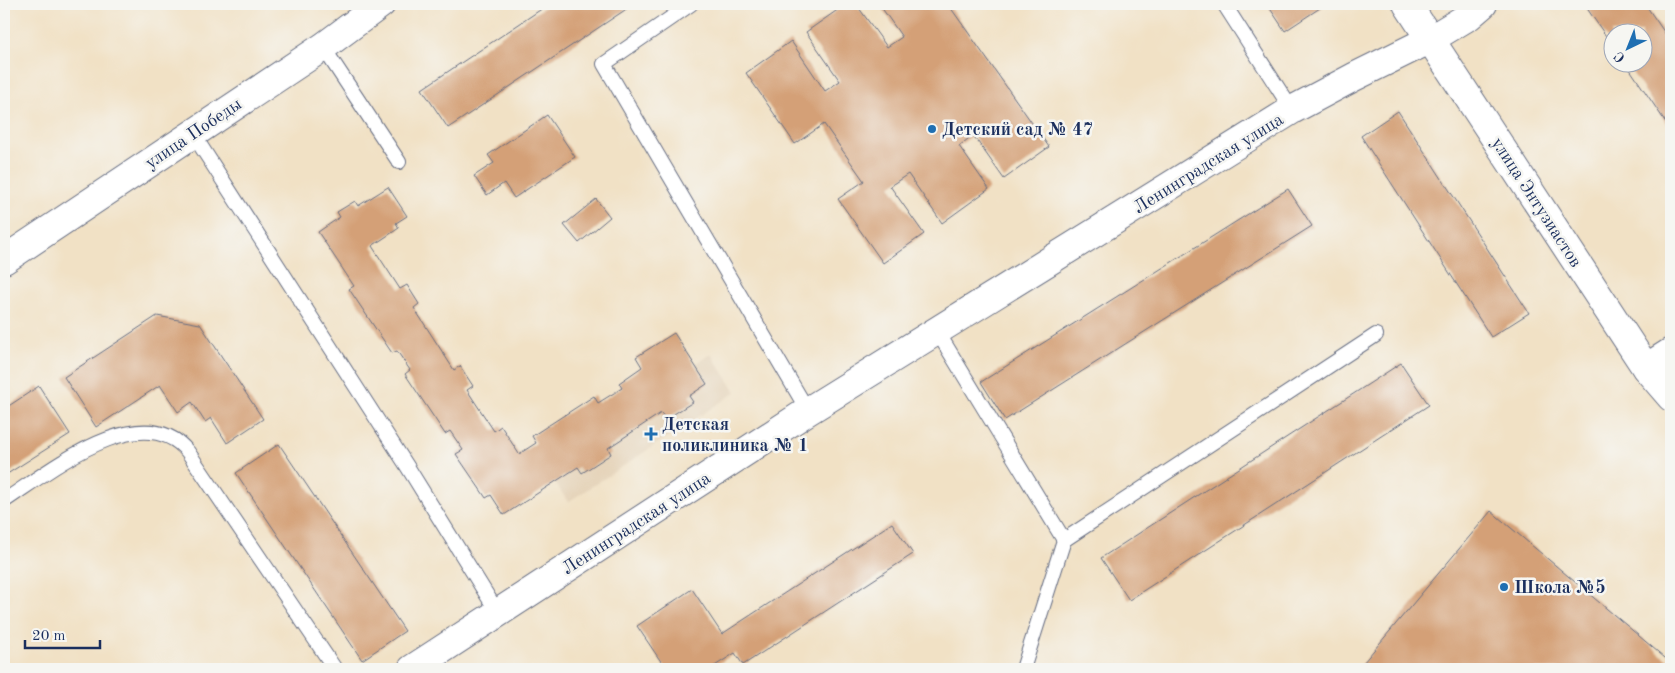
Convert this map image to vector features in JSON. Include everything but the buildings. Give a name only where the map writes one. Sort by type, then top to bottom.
[{"type":"street","name":"улица Победы","points":[[4,260],[322,47],[381,4]]},
{"type":"street","name":"улица Энтузиастов","points":[[1407,4],[1646,368],[1671,397]]},
{"type":"street","name":"Ленинградская улица","points":[[412,669],[808,411],[1292,110],[1431,39],[1469,16],[1483,4]]},
{"type":"street","points":[[1646,368],[1671,352]]},
{"type":"lane","points":[[692,4],[604,64],[808,411]]},
{"type":"lane","points":[[1224,4],[1292,110]]},
{"type":"lane","points":[[322,47],[399,162]]},
{"type":"lane","points":[[193,134],[407,466],[498,613]]},
{"type":"lane","points":[[937,331],[1064,540]]},
{"type":"lane","points":[[1023,669],[1064,540],[1376,335]]},
{"type":"lane","points":[[4,501],[83,450],[128,433],[148,431],[167,435],[183,445],[335,669]]},
{"type":"shaded area","name":"Детская поликлиника № 1","points":[[711,354],[736,392],[568,502],[555,482],[578,467],[611,454],[608,448],[661,413],[666,419],[693,402],[689,396],[694,365]]},
{"type":"place","name":"Детский сад № 47","points":[[932,129]]},
{"type":"place","name":"Детская поликлиника № 1","points":[[651,434]]},
{"type":"place","name":"Школа №5","points":[[1504,587]]}]
